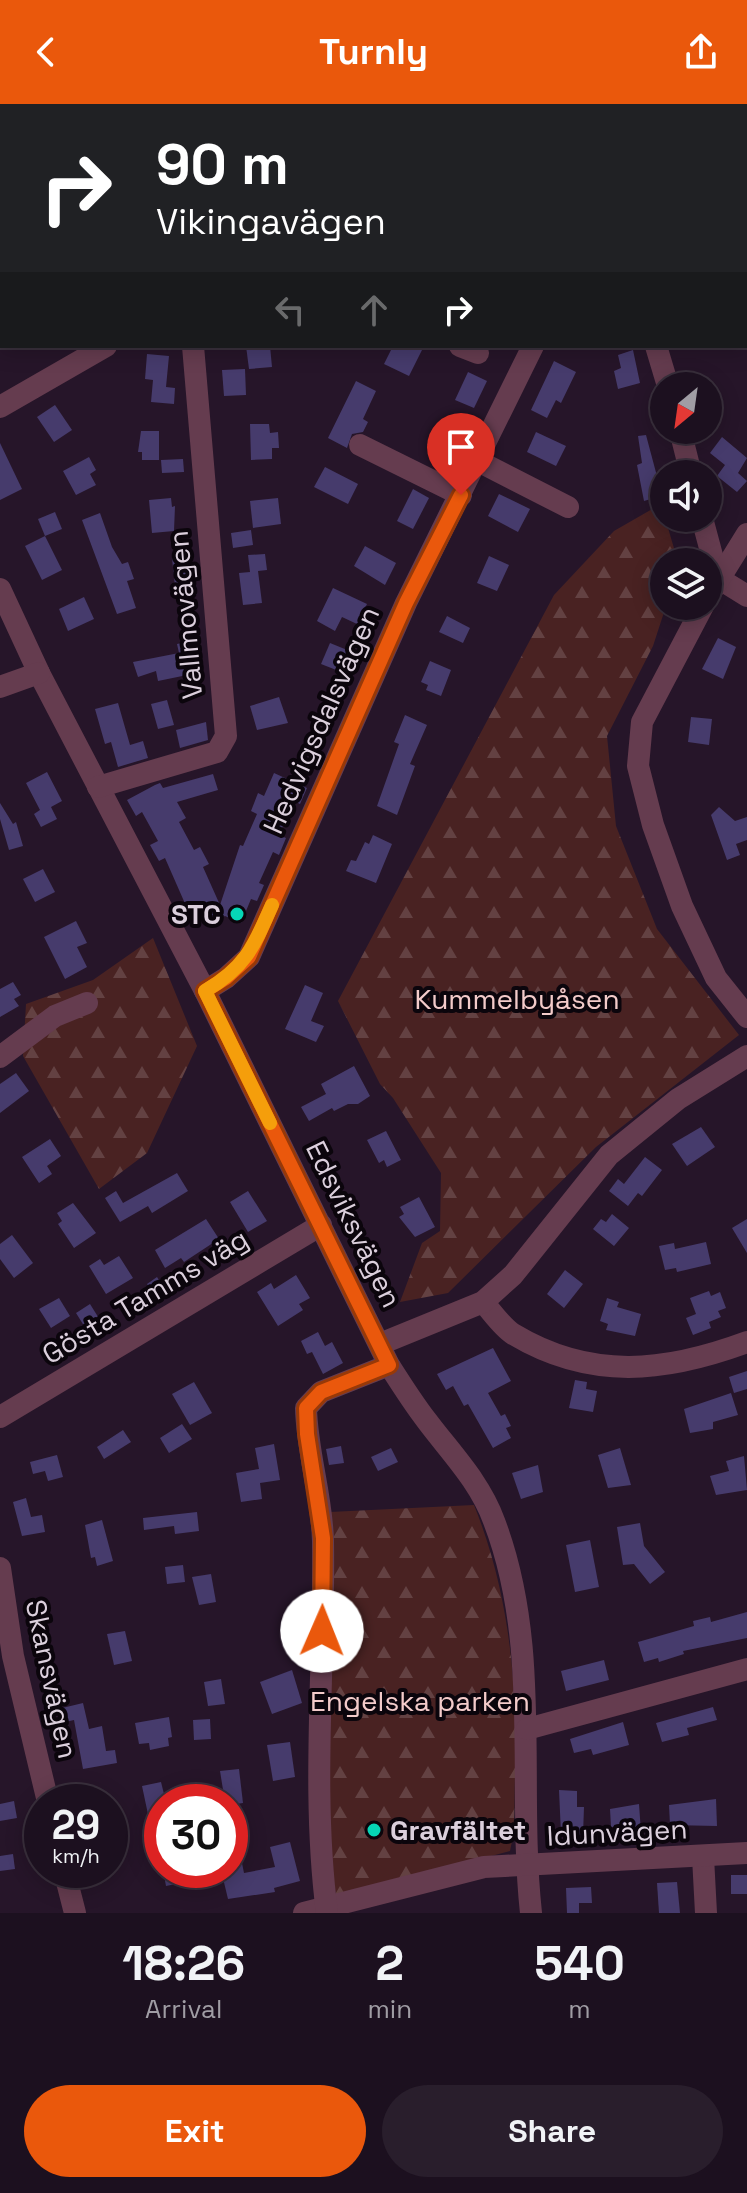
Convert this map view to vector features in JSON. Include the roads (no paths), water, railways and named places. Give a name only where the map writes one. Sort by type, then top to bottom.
[{"type":"street","points":[[0,407],[103,348]]},
{"type":"street","name":"Vallmovägen","points":[[98,787],[217,752],[226,736],[193,348]]},
{"type":"street","name":"Hedvigsdalsvägen","points":[[205,991],[226,978],[249,957],[406,603],[532,348]]},
{"type":"street","points":[[657,348],[664,372]]},
{"type":"street","points":[[360,445],[461,495]]},
{"type":"street","points":[[478,461],[568,507]]},
{"type":"street","points":[[722,573],[747,534]]},
{"type":"street","name":"Edsviksvägen","points":[[0,589],[39,673],[205,991],[385,1355],[426,1419],[474,1479],[494,1520],[521,1637],[527,1729],[526,1867],[531,1913]]},
{"type":"street","points":[[722,589],[747,596]]},
{"type":"street","points":[[696,620],[642,722],[638,766],[653,825],[682,906],[716,978],[747,1017]]},
{"type":"street","points":[[0,687],[39,673]]},
{"type":"street","points":[[0,1057],[55,1016],[87,1003]]},
{"type":"street","points":[[327,1910],[318,1821],[323,1538],[306,1408],[321,1392],[483,1302],[513,1275],[609,1155],[678,1099],[747,1056]]},
{"type":"street","name":"Gösta Tamms väg","points":[[0,1417],[321,1225]]},
{"type":"street","points":[[483,1302],[511,1333],[575,1361],[640,1370],[697,1361],[747,1342]]},
{"type":"street","name":"Skansvägen","points":[[0,1568],[13,1656],[44,1784]]},
{"type":"street","points":[[527,1729],[747,1669]]},
{"type":"street","name":"Idunvägen","points":[[304,1913],[327,1910],[484,1867],[747,1853]]},
{"type":"street","points":[[703,1857],[706,1913]]},
{"type":"street","points":[[69,1888],[75,1913]]},
{"type":"place","name":"STC","points":[[237,914]]},
{"type":"place","name":"Gravfältet","points":[[374,1830]]},
{"type":"park label","name":"Kummelbyåsen","points":[[517,999]]},
{"type":"park label","name":"Engelska parken","points":[[420,1701]]}]
